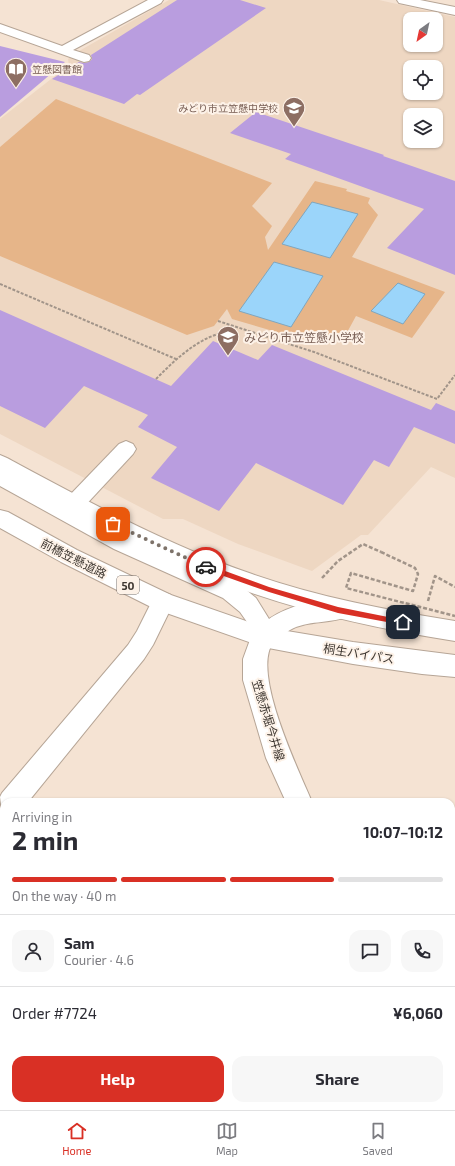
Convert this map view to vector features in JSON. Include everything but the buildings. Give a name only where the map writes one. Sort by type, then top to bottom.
[{"type":"main road","points":[[63,50],[156,0]]},
{"type":"main road","points":[[403,0],[455,11]]},
{"type":"main road","points":[[0,28],[84,58]]},
{"type":"main road","points":[[74,504],[126,449]]},
{"type":"main road","points":[[0,463],[74,504],[139,537],[223,573],[269,590],[338,610],[455,631]]},
{"type":"main road","points":[[0,476],[122,543],[231,591],[246,601],[254,610],[259,620],[263,637],[277,624],[294,616],[316,611],[338,610]]},
{"type":"main road","name":"前橋笠懸道路","points":[[0,518],[69,556],[163,602],[263,637]]},
{"type":"main road","points":[[14,798],[136,652],[145,638],[163,602]]},
{"type":"main road","name":"桐生バイパス","points":[[263,637],[361,655],[422,664],[455,666]]},
{"type":"main road","name":"笠懸赤堀今井線","points":[[263,637],[255,659],[255,680],[279,758],[297,798]]},
{"type":"path","points":[[0,284],[176,359]]},
{"type":"path","points":[[218,321],[314,352],[424,395],[437,398],[455,375]]},
{"type":"path","points":[[156,379],[188,349],[219,332],[228,331],[233,326]]},
{"type":"path","points":[[321,579],[338,561],[363,544],[415,568],[418,574],[413,591],[350,573],[346,588],[455,616]]},
{"type":"path","points":[[429,598],[435,576],[455,587]]},
{"type":"shaded area","name":"みどり市立笠懸小学校","points":[[169,0],[379,0],[433,12],[403,12],[403,52],[443,52],[443,14],[455,17],[455,478],[431,467],[368,535],[361,535],[312,571],[238,544],[183,519],[163,519],[0,434],[0,119],[69,65],[68,59],[79,51]]},
{"type":"shaded area","points":[[56,99],[272,183],[252,206],[272,226],[265,237],[268,250],[315,181],[347,189],[346,191],[370,198],[368,203],[378,215],[352,257],[445,292],[412,338],[356,316],[344,338],[320,332],[318,334],[308,332],[304,340],[232,319],[227,309],[214,326],[187,335],[0,256],[0,147]]},
{"type":"water","points":[[312,202],[358,214],[330,258],[282,244]]},
{"type":"water","points":[[274,262],[323,276],[291,327],[239,311]]},
{"type":"water","points":[[398,283],[425,294],[403,324],[371,311]]},
{"type":"way so far","points":[[113,524],[206,567]]},
{"type":"place","name":"笠懸図書館","points":[[16,88]]},
{"type":"place","name":"みどり市立笠懸中学校","points":[[294,128]]},
{"type":"place","name":"みどり市立笠懸小学校","points":[[228,356]]},
{"type":"route","points":[[206,567],[269,590],[338,610],[403,622]]}]
